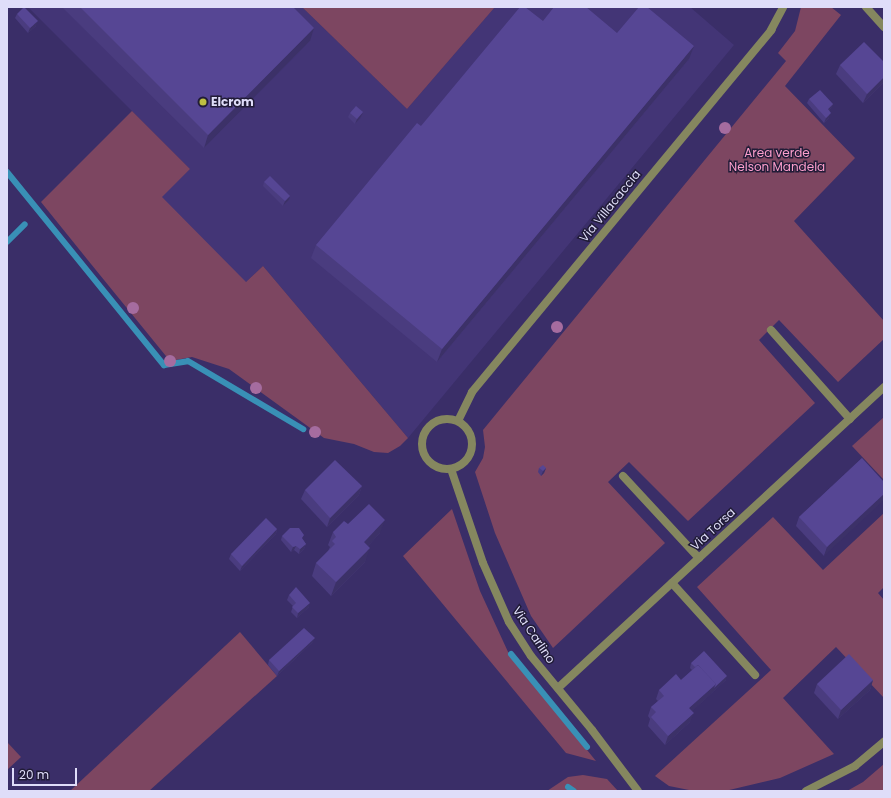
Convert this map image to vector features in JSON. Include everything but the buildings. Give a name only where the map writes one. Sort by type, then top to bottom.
[{"type":"street","name":"Via Villacaccia","points":[[458,421],[472,392],[771,30],[783,7]]},
{"type":"street","points":[[866,7],[884,27]]},
{"type":"street","points":[[771,330],[850,419]]},
{"type":"street","name":"Via Torsa","points":[[558,688],[884,387]]},
{"type":"street","points":[[450,418],[458,421],[470,432],[472,448],[465,462],[451,469],[444,469],[431,463],[426,457],[422,442],[428,428],[434,422],[450,418]]},
{"type":"street","name":"Via Carlino","points":[[451,469],[494,591],[516,633],[638,791]]},
{"type":"street","points":[[623,476],[699,558]]},
{"type":"street","points":[[672,583],[755,675]]},
{"type":"street","points":[[806,791],[855,766],[884,742]]},
{"type":"shaded area","points":[[28,7],[302,7],[407,109],[495,7],[690,7],[734,45],[408,438],[263,266],[246,282],[91,264],[190,169]]},
{"type":"green space","points":[[302,7],[495,7],[407,109]]},
{"type":"green space","name":"Area verde Nelson Mandela","points":[[801,7],[831,7],[841,15],[785,86],[855,158],[794,221],[884,321],[884,339],[838,382],[779,320],[759,340],[815,403],[688,521],[629,462],[608,482],[665,543],[553,648],[531,616],[495,533],[475,472],[483,458],[485,447],[483,430],[786,61],[778,53],[795,31]]},
{"type":"green space","points":[[132,111],[190,169],[162,197],[246,282],[263,266],[408,438],[400,446],[388,453],[374,452],[354,444],[324,438],[229,369],[192,357],[170,361],[41,202]]},
{"type":"green space","points":[[884,417],[884,480],[852,446]]},
{"type":"green space","points":[[452,509],[480,591],[509,654],[596,761],[566,753],[403,556]]},
{"type":"green space","points":[[884,513],[884,587],[878,593],[884,600],[884,698],[836,647],[783,698],[834,754],[780,778],[725,791],[689,790],[669,786],[655,776],[771,670],[697,587],[773,517],[823,570]]},
{"type":"green space","points":[[240,632],[277,676],[149,791],[70,791]]},
{"type":"green space","points":[[7,742],[21,757],[7,770]]},
{"type":"green space","points":[[884,764],[884,791],[847,791],[863,782]]},
{"type":"green space","points":[[583,775],[607,779],[618,791],[547,791],[568,777]]},
{"type":"waterway","points":[[7,172],[164,365],[188,361],[303,429]]},
{"type":"waterway","points":[[7,242],[25,224]]},
{"type":"waterway","points":[[511,654],[587,747]]},
{"type":"waterway","points":[[568,787],[574,791]]},
{"type":"place","name":"Elcrom","points":[[203,102]]}]
